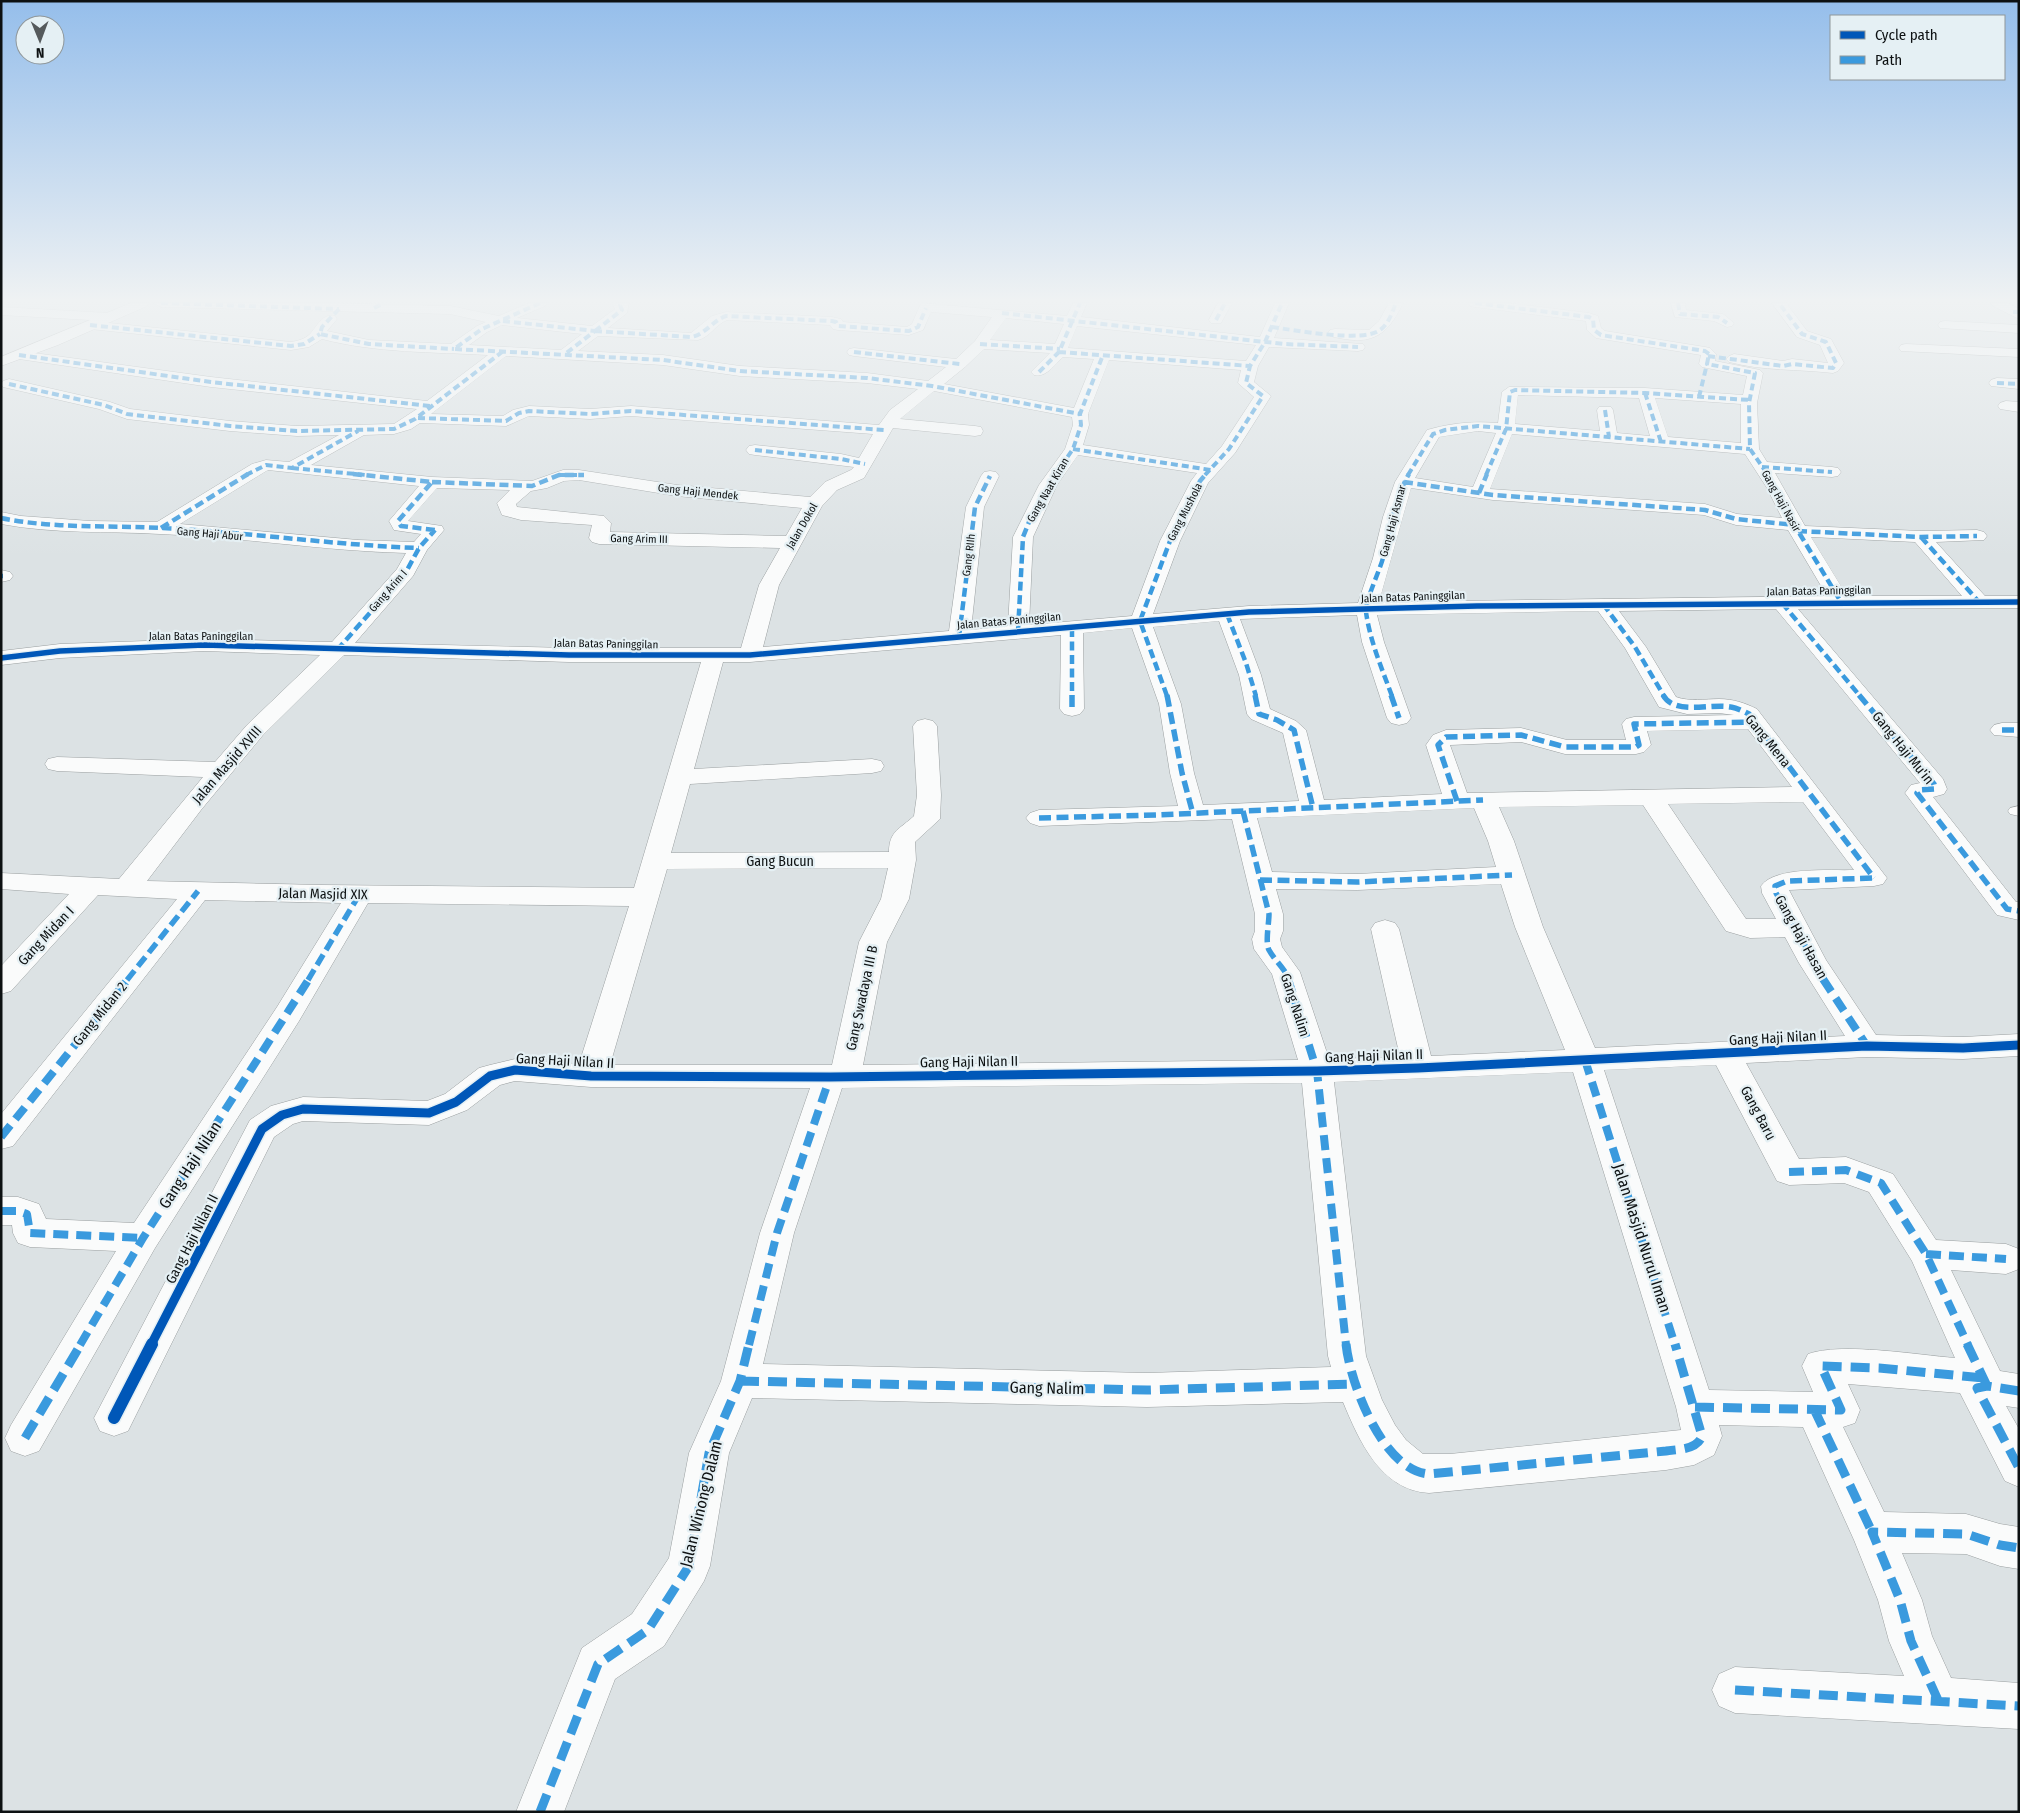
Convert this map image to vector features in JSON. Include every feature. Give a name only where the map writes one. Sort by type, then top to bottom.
[{"type":"street","points":[[25,388],[104,405],[128,414],[288,431],[399,428],[456,388]]},
{"type":"street","points":[[251,388],[424,412],[506,421],[519,413],[529,411],[590,414],[632,411],[975,430]]},
{"type":"street","name":"Jalan Dokol","points":[[750,655],[769,585],[814,503],[831,486],[858,474],[886,426],[896,413],[930,388]]},
{"type":"street","points":[[940,388],[1080,414]]},
{"type":"street","name":"Gang Naat Kiran","points":[[1018,631],[1023,537],[1048,485],[1073,449],[1081,426],[1080,414],[1090,388]]},
{"type":"street","name":"Gang Mushola","points":[[1140,621],[1170,541],[1200,481],[1229,449],[1263,396],[1251,388]]},
{"type":"street","points":[[1699,397],[1701,388]]},
{"type":"street","points":[[1750,449],[1750,400],[1752,388]]},
{"type":"street","points":[[1479,493],[1506,428],[1510,392],[1515,390],[1645,392],[1750,400]]},
{"type":"street","points":[[1645,392],[1661,442]]},
{"type":"street","points":[[887,397],[912,400]]},
{"type":"street","points":[[1605,410],[1609,437]]},
{"type":"street","name":"Gang Haji Asmar","points":[[1366,610],[1384,558],[1392,517],[1404,482],[1433,434],[1462,427],[1506,428],[1750,449]]},
{"type":"street","points":[[292,468],[361,430]]},
{"type":"street","points":[[1073,449],[1211,470]]},
{"type":"street","name":"Gang Haji Nasir","points":[[1750,449],[1776,488],[1796,528],[1841,602]]},
{"type":"street","points":[[755,450],[841,459],[865,464]]},
{"type":"street","points":[[161,528],[258,468],[266,465],[432,482],[526,486]]},
{"type":"street","points":[[1762,467],[1832,472]]},
{"type":"street","name":"Gang Haji Mendek","points":[[526,486],[537,486],[550,478],[563,475],[584,475],[656,488],[814,503]]},
{"type":"street","name":"Gang RIIh","points":[[959,637],[975,507],[990,476]]},
{"type":"street","name":"Gang Arim I","points":[[337,650],[406,572],[419,548],[435,530],[402,526],[398,521],[432,482]]},
{"type":"street","points":[[1404,482],[1479,493],[1587,503],[1705,510],[1736,519],[1796,528],[1921,537],[1978,536]]},
{"type":"street","name":"Gang Arim III","points":[[526,486],[506,503],[509,511],[521,514],[597,520],[602,523],[599,538],[792,542]]},
{"type":"street","name":"Gang Haji Abur","points":[[1,518],[21,522],[90,527],[161,528],[358,546],[419,548]]},
{"type":"street","points":[[1921,537],[1979,602]]},
{"type":"street","name":"Jalan Batas Paninggilan","points":[[6,660],[60,651],[204,645],[337,650],[750,655],[1249,612],[1603,604],[2019,602]]},
{"type":"street","name":"Gang Haji Mu'in","points":[[1782,603],[1934,784],[1934,789],[1920,790],[1917,793],[2013,910]]},
{"type":"street","name":"Gang Mena","points":[[1603,604],[1635,647],[1667,702],[1679,706],[1736,707],[1749,714],[1874,878]]},
{"type":"street","points":[[1366,610],[1369,628],[1399,718]]},
{"type":"street","points":[[1227,614],[1248,664],[1256,689],[1259,714],[1268,715],[1275,721],[1286,724],[1294,730],[1313,808]]},
{"type":"street","points":[[1140,621],[1170,704],[1182,772],[1193,814]]},
{"type":"street","points":[[1072,628],[1072,709]]},
{"type":"street","name":"Jalan Masjid XVIII","points":[[126,888],[255,730],[302,687],[337,650]]},
{"type":"street","points":[[591,1076],[656,861],[714,656]]},
{"type":"street","name":"Jalan Masjid Nurul Iman","points":[[1450,1473],[1666,1451],[1694,1446],[1700,1442],[1702,1436],[1695,1407],[1585,1060],[1529,926],[1501,841],[1470,800],[1438,746],[1441,740],[1446,737],[1521,735],[1565,747],[1636,747],[1639,744],[1639,739],[1634,724],[1653,722],[1755,722]]},
{"type":"street","name":"Gang Swadaya III B","points":[[837,1077],[873,942],[895,899],[903,860],[902,840],[927,819],[929,794],[925,726]]},
{"type":"street","points":[[57,764],[223,770]]},
{"type":"street","points":[[680,777],[872,766]]},
{"type":"street","points":[[1040,818],[1193,814],[1470,800],[1810,794]]},
{"type":"street","points":[[1651,797],[1736,925],[1750,929],[1794,928]]},
{"type":"street","name":"Gang Nalim","points":[[1243,811],[1269,914],[1269,931],[1266,939],[1268,949],[1286,972],[1317,1070],[1346,1356],[1354,1384],[1381,1439],[1400,1462],[1416,1472],[1450,1473]]},
{"type":"street","name":"Gang Bucun","points":[[656,861],[903,860]]},
{"type":"street","points":[[1260,880],[1358,882],[1512,875]]},
{"type":"street","name":"Gang Haji Hasan","points":[[1868,1046],[1813,963],[1776,893],[1775,886],[1780,883],[1799,880],[1874,878]]},
{"type":"street","name":"Jalan Masjid XIX","points":[[1,881],[90,888],[198,891],[359,895],[644,897]]},
{"type":"street","name":"Gang Midan I","points":[[1,984],[90,888]]},
{"type":"street","name":"Gang Midan 2","points":[[1,1137],[198,891]]},
{"type":"street","name":"Gang Haji Nilan","points":[[25,1438],[142,1238],[288,1014],[359,895]]},
{"type":"street","points":[[1385,929],[1418,1068]]},
{"type":"street","name":"Gang Haji Nilan II","points":[[114,1418],[262,1129],[273,1120],[292,1111],[303,1109],[429,1113],[456,1102],[490,1076],[515,1070],[591,1076],[837,1077],[1317,1070],[1418,1068],[1868,1046],[1963,1048],[2019,1045]]},
{"type":"street","name":"Gang Baru","points":[[1726,1054],[1789,1172],[1846,1170],[1881,1182],[1926,1254]]},
{"type":"street","name":"Jalan Winong Dalam","points":[[540,1812],[598,1664],[648,1630],[689,1566],[709,1453],[740,1381],[776,1234],[837,1077]]},
{"type":"street","points":[[1,1211],[18,1211],[26,1214],[29,1218],[30,1233],[142,1238]]},
{"type":"street","points":[[1926,1254],[2006,1259]]},
{"type":"street","points":[[1926,1254],[1992,1386]]},
{"type":"street","points":[[1695,1407],[1841,1410],[1821,1366],[1879,1368],[1992,1386]]},
{"type":"street","name":"Gang Nalim","points":[[740,1381],[1147,1390],[1354,1384]]},
{"type":"street","points":[[1992,1386],[1984,1404],[2019,1468]]},
{"type":"street","points":[[1814,1409],[1872,1532],[1900,1600],[1911,1641],[1938,1700]]},
{"type":"street","points":[[1872,1532],[1966,1534],[2000,1545],[2019,1548]]},
{"type":"street","points":[[1735,1690],[2019,1706]]},
{"type":"marked path","points":[[25,388],[104,405],[127,414],[230,426],[297,431],[394,429],[415,419],[455,388]]},
{"type":"marked path","points":[[262,388],[430,406]]},
{"type":"marked path","points":[[940,388],[1080,414]]},
{"type":"marked path","points":[[1018,631],[1023,537],[1048,485],[1073,449],[1081,425],[1080,414],[1090,388]]},
{"type":"marked path","points":[[1193,814],[1182,773],[1170,704],[1140,621],[1170,541],[1200,481],[1229,449],[1263,396],[1252,388]]},
{"type":"marked path","points":[[1699,397],[1701,388]]},
{"type":"marked path","points":[[1752,388],[1749,403],[1750,449],[1776,488],[1798,531],[1841,602]]},
{"type":"marked path","points":[[1479,493],[1506,429],[1510,392],[1515,390],[1645,393],[1750,400]]},
{"type":"marked path","points":[[1645,393],[1661,442]]},
{"type":"marked path","points":[[1605,410],[1609,437]]},
{"type":"marked path","points":[[418,418],[506,421],[519,413],[529,411],[590,414],[631,411],[884,430]]},
{"type":"marked path","points":[[1399,718],[1373,642],[1366,610],[1383,558],[1392,517],[1404,482],[1433,434],[1445,430],[1478,426],[1750,449]]},
{"type":"marked path","points":[[161,528],[258,468],[266,465],[292,468],[358,431]]},
{"type":"marked path","points":[[1073,449],[1211,470]]},
{"type":"marked path","points":[[755,450],[841,459],[865,464]]},
{"type":"marked path","points":[[1762,467],[1832,472]]},
{"type":"marked path","points":[[292,468],[432,482],[398,521],[401,526],[435,530]]},
{"type":"marked path","points":[[432,482],[532,486],[540,485],[559,475],[584,475]]},
{"type":"marked path","points":[[959,637],[975,507],[990,476]]},
{"type":"marked path","points":[[1404,482],[1493,495],[1705,510],[1736,519],[1795,525]]},
{"type":"marked path","points":[[1,518],[21,522],[90,527],[161,528],[358,546],[419,548]]},
{"type":"marked path","points":[[337,650],[406,572],[419,548],[435,530]]},
{"type":"marked path","points":[[1798,531],[1921,537],[1977,536]]},
{"type":"marked path","points":[[1921,537],[1979,602]]},
{"type":"marked path","points":[[1782,603],[1934,784],[1935,789],[1920,790],[1917,793],[2007,909],[2019,911]]},
{"type":"marked path","points":[[1603,604],[1635,647],[1667,702],[1687,707],[1730,706],[1749,714],[1874,878]]},
{"type":"marked path","points":[[1227,614],[1250,675],[1259,714],[1277,720],[1294,730],[1313,808]]},
{"type":"marked path","points":[[1072,628],[1072,709]]},
{"type":"marked path","points":[[1457,801],[1438,745],[1446,737],[1521,735],[1565,747],[1636,747],[1639,745],[1634,724],[1755,722]]},
{"type":"marked path","points":[[2002,730],[2019,730]]},
{"type":"marked path","points":[[1039,818],[1156,815],[1483,800]]},
{"type":"marked path","points":[[1243,811],[1269,914],[1269,931],[1266,939],[1268,949],[1286,972],[1317,1071],[1347,1356],[1364,1404],[1381,1438],[1403,1465],[1416,1472],[1429,1474],[1450,1473],[1666,1451],[1694,1446],[1700,1442],[1702,1436],[1695,1407],[1585,1060]]},
{"type":"marked path","points":[[1260,880],[1357,882],[1512,875]]},
{"type":"marked path","points":[[1867,1046],[1813,963],[1776,893],[1775,886],[1787,881],[1874,878]]},
{"type":"marked path","points":[[1,1137],[198,891]]},
{"type":"marked path","points":[[25,1438],[143,1238],[288,1014],[359,895]]},
{"type":"marked path","points":[[540,1812],[598,1664],[648,1630],[689,1566],[709,1453],[740,1381],[777,1233],[830,1077]]},
{"type":"marked path","points":[[1789,1172],[1846,1170],[1881,1183],[1926,1254],[1987,1386]]},
{"type":"marked path","points":[[1,1211],[18,1211],[27,1214],[30,1233],[143,1238]]},
{"type":"marked path","points":[[1926,1254],[2006,1259]]},
{"type":"marked path","points":[[1695,1407],[1841,1410],[1821,1366],[1879,1368],[1984,1378]]},
{"type":"marked path","points":[[740,1381],[1147,1390],[1354,1384]]},
{"type":"marked path","points":[[2019,1391],[1987,1386],[1977,1388],[2019,1468]]},
{"type":"marked path","points":[[1814,1409],[1872,1532]]},
{"type":"marked path","points":[[1938,1700],[1911,1641],[1900,1600],[1872,1532],[1966,1534],[2000,1545],[2019,1548]]},
{"type":"marked path","points":[[1735,1690],[2019,1706]]},
{"type":"cycle path","points":[[1,658],[60,651],[204,645],[569,655],[750,655],[1249,612],[1477,606],[2019,602]]},
{"type":"cycle path","points":[[114,1418],[262,1129],[282,1115],[303,1109],[429,1113],[456,1102],[490,1076],[515,1070],[591,1076],[830,1077],[1317,1071],[1418,1068],[1867,1046],[1963,1048],[2019,1045]]}]
